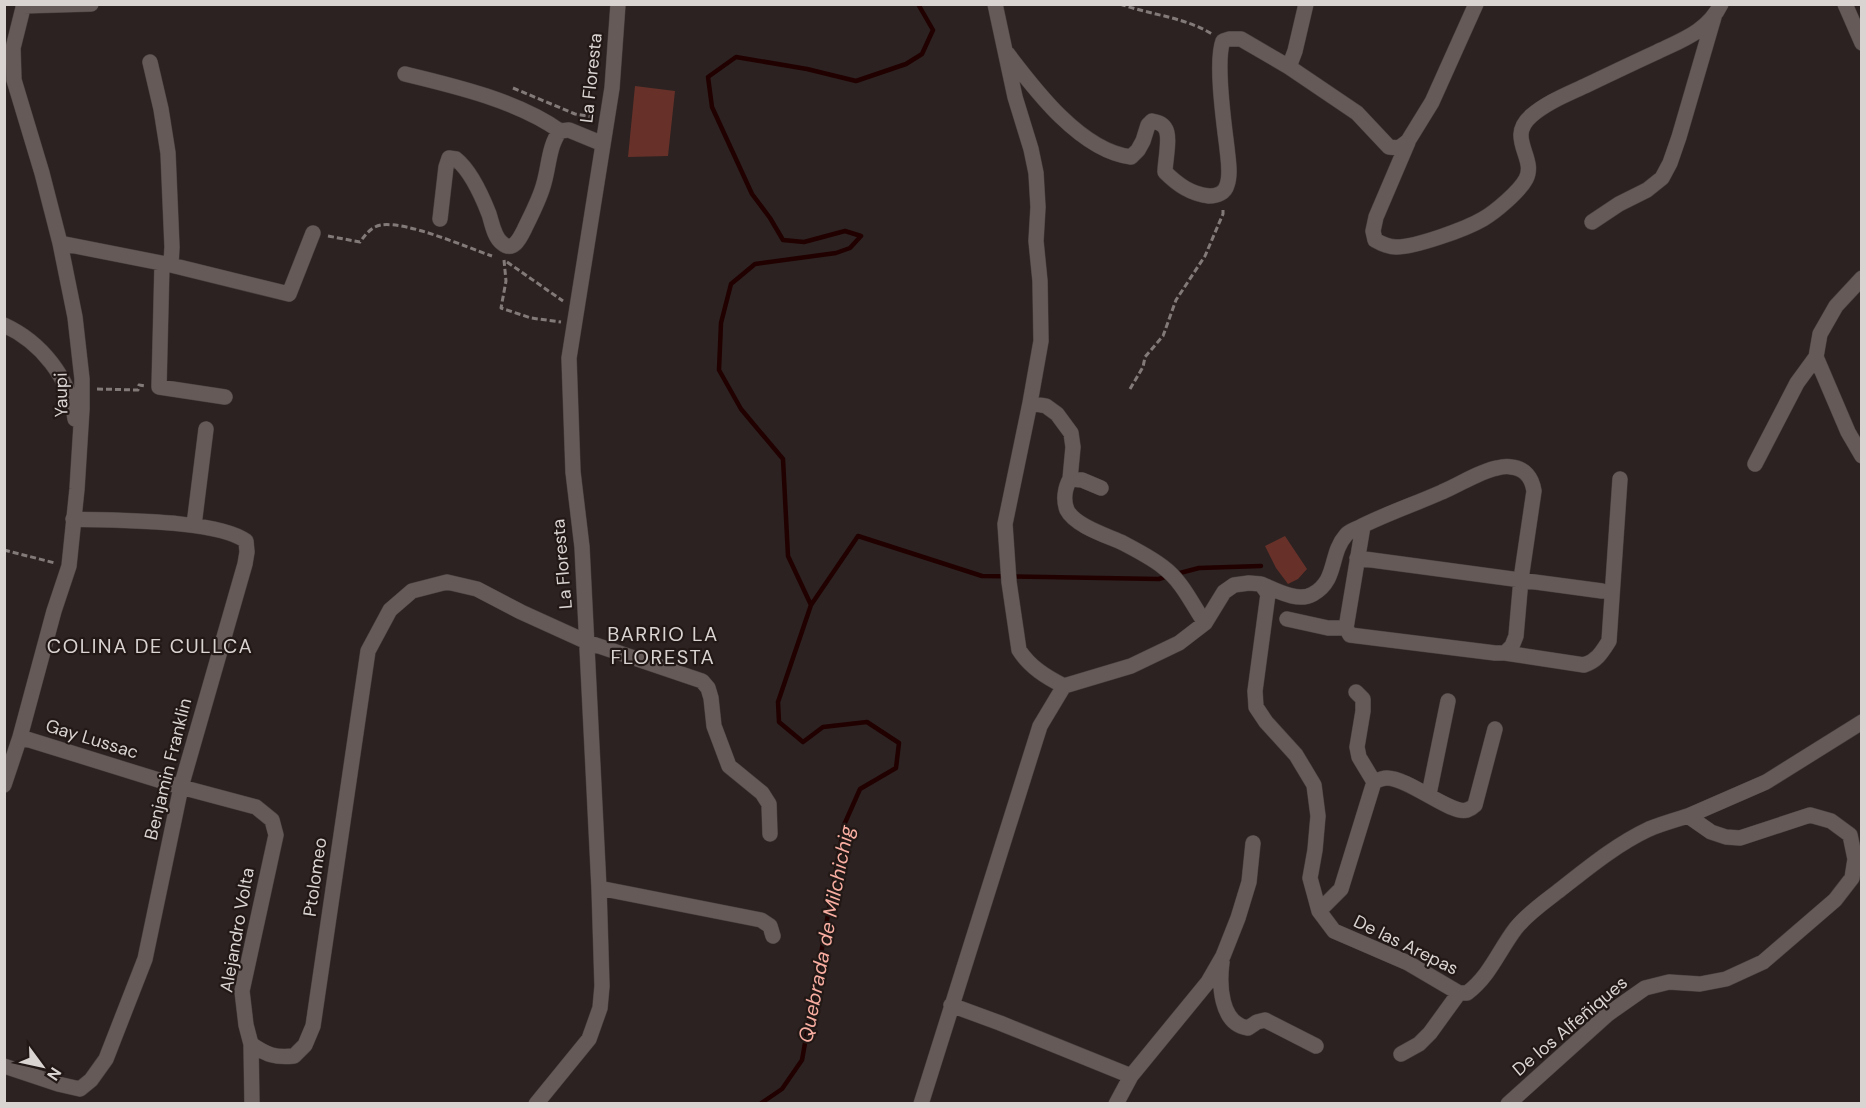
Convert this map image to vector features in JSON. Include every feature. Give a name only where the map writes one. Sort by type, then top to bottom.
[{"type":"street","points":[[23,5],[91,4]]},
{"type":"street","name":"La Floresta","points":[[536,1104],[589,1039],[600,1008],[602,986],[587,642],[582,547],[573,472],[569,358],[612,88],[618,4]]},
{"type":"street","points":[[995,4],[1036,173],[1038,207],[1036,241],[1040,281],[1041,341],[1005,524],[1008,576],[1019,650],[1032,666],[1064,686]]},
{"type":"street","points":[[1288,67],[1295,51],[1306,4]]},
{"type":"street","points":[[1476,4],[1432,102],[1408,141],[1376,217],[1372,231],[1375,240],[1383,245],[1397,247],[1438,237],[1482,220],[1503,205],[1526,180],[1529,171],[1528,162],[1521,136],[1522,128],[1530,117],[1543,107],[1572,92],[1692,35],[1717,11]]},
{"type":"street","points":[[1845,4],[1862,43]]},
{"type":"street","name":"Yaupi","points":[[4,785],[69,566],[80,455],[82,379],[75,317],[60,243],[42,172],[14,81],[13,48],[23,5]]},
{"type":"street","points":[[1592,222],[1619,204],[1647,190],[1662,178],[1679,138],[1717,11]]},
{"type":"street","points":[[1007,53],[1039,95],[1084,136],[1107,149],[1122,156],[1131,157],[1143,141],[1148,125],[1152,121],[1165,127],[1168,135],[1165,172],[1188,191],[1205,195],[1214,196],[1222,193],[1227,185],[1229,165],[1220,49],[1223,41],[1229,39],[1241,39],[1357,113],[1389,147],[1399,148],[1408,141]]},
{"type":"street","points":[[150,62],[168,153],[166,265],[159,387],[225,397]]},
{"type":"street","points":[[405,74],[451,85],[514,107],[545,120],[560,131],[569,130],[603,144]]},
{"type":"street","points":[[440,219],[446,167],[449,158],[456,159],[461,162],[471,178],[502,243],[510,247],[514,245],[523,233],[544,185],[554,138],[560,131]]},
{"type":"street","points":[[60,243],[290,294],[313,233]]},
{"type":"street","points":[[1755,464],[1797,383],[1816,357],[1820,334],[1836,306],[1862,278]]},
{"type":"street","points":[[4,326],[21,333],[51,359],[73,403],[80,455]]},
{"type":"street","points":[[1816,357],[1848,432],[1862,456]]},
{"type":"street","points":[[1030,403],[1046,406],[1057,414],[1071,433],[1073,447],[1070,478],[1066,485],[1067,510],[1073,517],[1096,531],[1125,544],[1163,567],[1180,585],[1205,623]]},
{"type":"street","points":[[194,525],[206,429]]},
{"type":"street","points":[[921,1104],[1040,726],[1064,686],[1131,666],[1179,643],[1205,623],[1224,592],[1234,585],[1261,584],[1304,598],[1313,594],[1324,586],[1330,577],[1338,549],[1347,534],[1385,515],[1496,468],[1511,467],[1525,472],[1532,480],[1534,491],[1521,579],[1516,636],[1512,646],[1505,653]]},
{"type":"street","points":[[1070,478],[1101,488]]},
{"type":"street","points":[[1363,526],[1346,628],[1350,635],[1505,653],[1584,665],[1591,663],[1599,656],[1609,641],[1620,479]]},
{"type":"street","name":"Benjamin Franklin","points":[[4,1066],[80,1089],[92,1080],[106,1059],[145,959],[181,787],[247,552],[246,541],[238,535],[194,525],[74,519]]},
{"type":"street","points":[[1357,558],[1602,591]]},
{"type":"street","name":"Ptolomeo","points":[[251,1044],[263,1053],[279,1058],[294,1056],[305,1046],[313,1026],[368,651],[390,610],[412,591],[447,582],[477,589],[587,642]]},
{"type":"street","name":"De las Arepas","points":[[1261,584],[1268,594],[1256,707],[1266,722],[1296,755],[1314,785],[1318,816],[1310,878],[1319,911],[1334,931],[1408,963],[1459,993],[1467,993],[1477,985],[1518,926],[1536,908],[1605,855],[1649,829],[1688,816]]},
{"type":"street","points":[[1287,619],[1328,628],[1346,628]]},
{"type":"street","points":[[587,642],[702,681],[708,688],[714,726],[729,766],[762,793],[769,804],[771,834]]},
{"type":"street","points":[[1319,911],[1341,888],[1374,782],[1359,757],[1357,747],[1363,699],[1356,692]]},
{"type":"street","points":[[1429,794],[1448,701]]},
{"type":"street","points":[[1688,816],[1766,782],[1862,723]]},
{"type":"street","points":[[1374,782],[1386,778],[1392,779],[1429,794],[1456,810],[1467,810],[1475,805],[1495,729]]},
{"type":"street","name":"Gay Lussac","points":[[20,737],[181,787],[256,807]]},
{"type":"street","name":"Alejandro Volta","points":[[252,1104],[251,1044],[242,991],[276,835],[272,820],[256,807]]},
{"type":"street","name":"De los Alfeñiques","points":[[1508,1104],[1608,1014],[1646,988],[1669,982],[1700,984],[1726,979],[1763,963],[1835,900],[1852,878],[1855,859],[1850,835],[1831,821],[1810,815],[1740,838],[1726,837],[1711,832],[1688,816]]},
{"type":"street","points":[[1116,1104],[1131,1076],[1208,982],[1223,956],[1249,882],[1253,843]]},
{"type":"street","points":[[599,888],[761,920],[770,926],[773,936]]},
{"type":"street","points":[[1223,956],[1220,993],[1235,1023],[1248,1028],[1265,1020],[1316,1046]]},
{"type":"street","points":[[1401,1054],[1419,1044],[1430,1033],[1459,993]]},
{"type":"street","points":[[951,1005],[1131,1076]]},
{"type":"path","points":[[1120,4],[1146,13],[1193,24],[1223,41]]},
{"type":"path","points":[[511,87],[575,114],[607,120]]},
{"type":"path","points":[[1130,389],[1143,367],[1145,357],[1163,336],[1176,300],[1205,256],[1223,214],[1222,193]]},
{"type":"path","points":[[313,233],[360,242],[369,230],[381,225],[409,227],[493,256]]},
{"type":"path","points":[[504,260],[575,317],[531,318],[501,308],[506,281],[504,260]]},
{"type":"path","points":[[82,379],[92,381],[91,389],[138,390],[139,385],[159,387]]},
{"type":"path","points":[[4,550],[69,566]]},
{"type":"shaded area","points":[[635,86],[675,91],[668,156],[628,157]]},
{"type":"shaded area","points":[[1285,536],[1307,569],[1298,579],[1288,584],[1276,568],[1265,546]]},
{"type":"waterway","points":[[811,605],[788,556],[783,459],[741,409],[719,370],[721,323],[731,284],[755,264],[836,253],[850,248],[861,236],[845,231],[804,242],[783,240],[752,194],[712,107],[708,77],[736,57],[807,69],[856,81],[906,64],[922,54],[933,30],[918,4]]},
{"type":"waterway","name":"Quebrada de Milchichig","points":[[760,1104],[782,1089],[802,1060],[844,825],[860,789],[896,768],[899,743],[867,722],[823,727],[803,742],[779,722],[778,702],[811,605],[858,536],[982,576],[1159,579],[1168,576]]},
{"type":"waterway","points":[[1176,574],[1199,568],[1261,566]]},
{"type":"district","name":"COLINA DE CULLCA","points":[[150,646]]},
{"type":"district","name":"BARRIO LA FLORESTA","points":[[663,646]]}]
